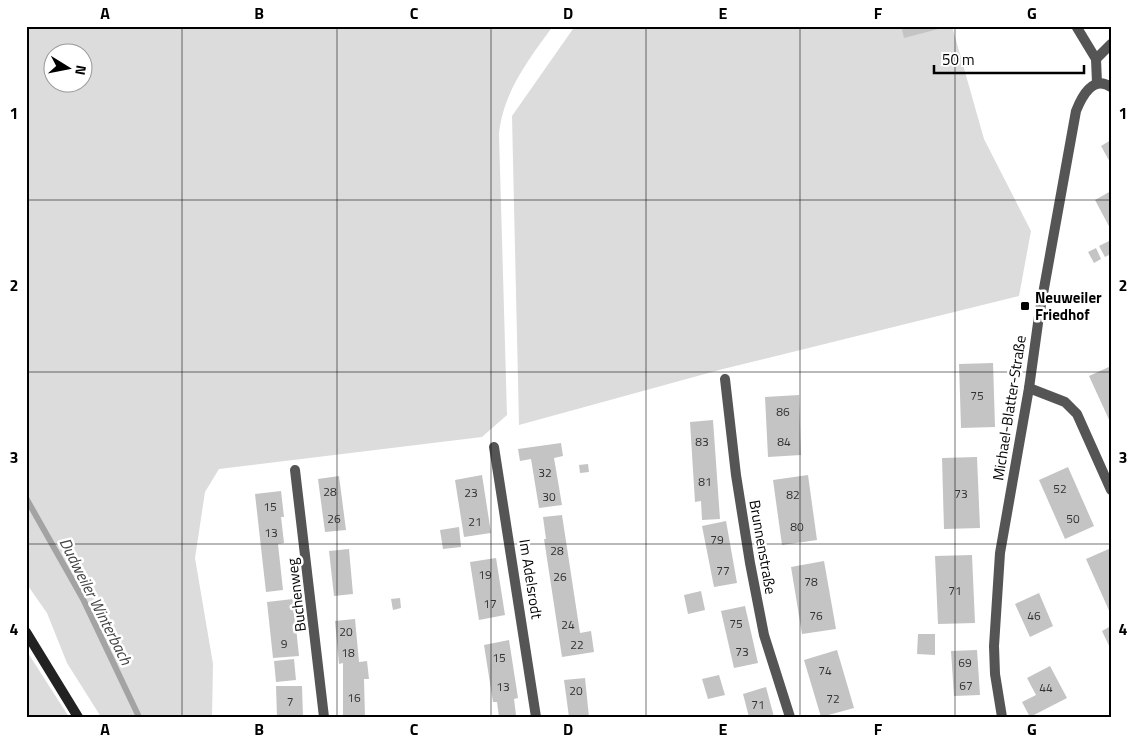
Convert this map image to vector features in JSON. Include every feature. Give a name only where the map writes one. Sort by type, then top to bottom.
[{"type":"main road","points":[[26,632],[78,717]]},
{"type":"street","points":[[1076,26],[1096,59],[1097,83],[1105,83],[1111,87]]},
{"type":"street","points":[[1096,59],[1111,44]]},
{"type":"street","name":"Michael-Blatter-Straße","points":[[1002,717],[995,674],[996,586],[1039,316],[1076,111],[1081,97],[1097,83]]},
{"type":"street","name":"Brunnenstraße","points":[[725,379],[736,476],[750,564],[764,635],[790,717]]},
{"type":"street","points":[[1029,388],[1065,402],[1077,414],[1111,490]]},
{"type":"street","name":"Im Adelsrodt","points":[[494,447],[536,717]]},
{"type":"street","name":"Buchenweg","points":[[295,470],[324,717]]},
{"type":"shaded area","points":[[26,26],[553,26],[518,77],[501,119],[499,134],[507,415],[482,437],[219,469],[205,492],[195,558],[213,664],[212,717],[101,717],[67,663],[47,613],[26,583]]},
{"type":"shaded area","points":[[575,26],[952,26],[984,139],[1031,231],[1019,296],[723,369],[519,425],[512,116]]},
{"type":"shaded area","points":[[26,650],[69,717],[26,717]]},
{"type":"building","points":[[901,26],[945,26],[946,27],[904,38]]},
{"type":"building","points":[[1111,140],[1111,164],[1101,146]]},
{"type":"building","points":[[1111,191],[1111,230],[1095,200]]},
{"type":"building","points":[[1109,241],[1111,254],[1105,257],[1099,246]]},
{"type":"building","points":[[1096,248],[1101,259],[1094,263],[1088,252]]},
{"type":"building","points":[[993,363],[995,427],[961,428],[959,364]]},
{"type":"building","points":[[1111,366],[1111,424],[1089,376]]},
{"type":"building","points":[[799,395],[801,455],[768,457],[765,397]]},
{"type":"building","points":[[713,420],[720,519],[702,520],[701,501],[695,502],[690,422]]},
{"type":"building","points":[[561,443],[563,456],[554,458],[562,505],[539,508],[531,459],[520,461],[518,449]]},
{"type":"building","points":[[977,457],[980,528],[944,529],[942,458]]},
{"type":"building","points":[[588,464],[589,472],[580,473],[579,465]]},
{"type":"building","points":[[1068,467],[1094,526],[1065,539],[1039,480]]},
{"type":"building","points":[[482,475],[491,533],[464,537],[455,480]]},
{"type":"building","points":[[808,475],[817,540],[782,545],[773,480]]},
{"type":"building","points":[[339,476],[346,530],[325,532],[318,479]]},
{"type":"building","points":[[281,491],[284,543],[278,544],[283,590],[266,592],[255,494]]},
{"type":"building","points":[[562,515],[580,633],[591,631],[594,652],[562,657],[544,539],[546,539],[543,517]]},
{"type":"building","points":[[726,521],[737,583],[714,587],[702,526]]},
{"type":"building","points":[[459,527],[461,547],[443,549],[440,530]]},
{"type":"building","points":[[1111,548],[1111,615],[1086,559]]},
{"type":"building","points":[[349,549],[353,594],[334,596],[329,551]]},
{"type":"building","points":[[972,555],[975,623],[938,624],[935,556]]},
{"type":"building","points":[[496,558],[505,615],[479,620],[470,562]]},
{"type":"building","points":[[824,561],[836,629],[802,634],[791,567]]},
{"type":"building","points":[[701,591],[705,610],[688,614],[684,595]]},
{"type":"building","points":[[1039,593],[1053,626],[1030,637],[1015,604]]},
{"type":"building","points":[[400,598],[401,608],[393,610],[391,599]]},
{"type":"building","points":[[293,599],[299,656],[273,658],[267,602]]},
{"type":"building","points":[[745,606],[758,663],[734,668],[721,611]]},
{"type":"building","points":[[355,619],[359,662],[367,661],[369,679],[364,679],[365,717],[343,717],[343,663],[339,664],[335,621]]},
{"type":"building","points":[[1111,626],[1111,650],[1102,631]]},
{"type":"building","points":[[918,634],[935,634],[935,655],[917,654]]},
{"type":"building","points":[[509,640],[518,698],[514,699],[516,715],[499,717],[497,702],[493,702],[484,645]]},
{"type":"building","points":[[837,650],[854,708],[821,717],[804,660]]},
{"type":"building","points":[[977,650],[980,695],[954,696],[951,651]]},
{"type":"building","points":[[294,659],[296,680],[276,682],[274,661]]},
{"type":"building","points":[[1050,666],[1067,698],[1030,717],[1022,702],[1036,695],[1027,678]]},
{"type":"building","points":[[719,675],[725,695],[708,699],[702,679]]},
{"type":"building","points":[[585,678],[589,717],[569,717],[564,680]]},
{"type":"building","points":[[276,686],[302,686],[303,717],[277,717]]},
{"type":"building","points":[[766,687],[774,717],[749,717],[743,694]]},
{"type":"waterway","name":"Dudweiler Winterbach","points":[[26,498],[83,599],[139,717]]},
{"type":"place","name":"Neuweiler Friedhof","points":[[1025,306]]}]
